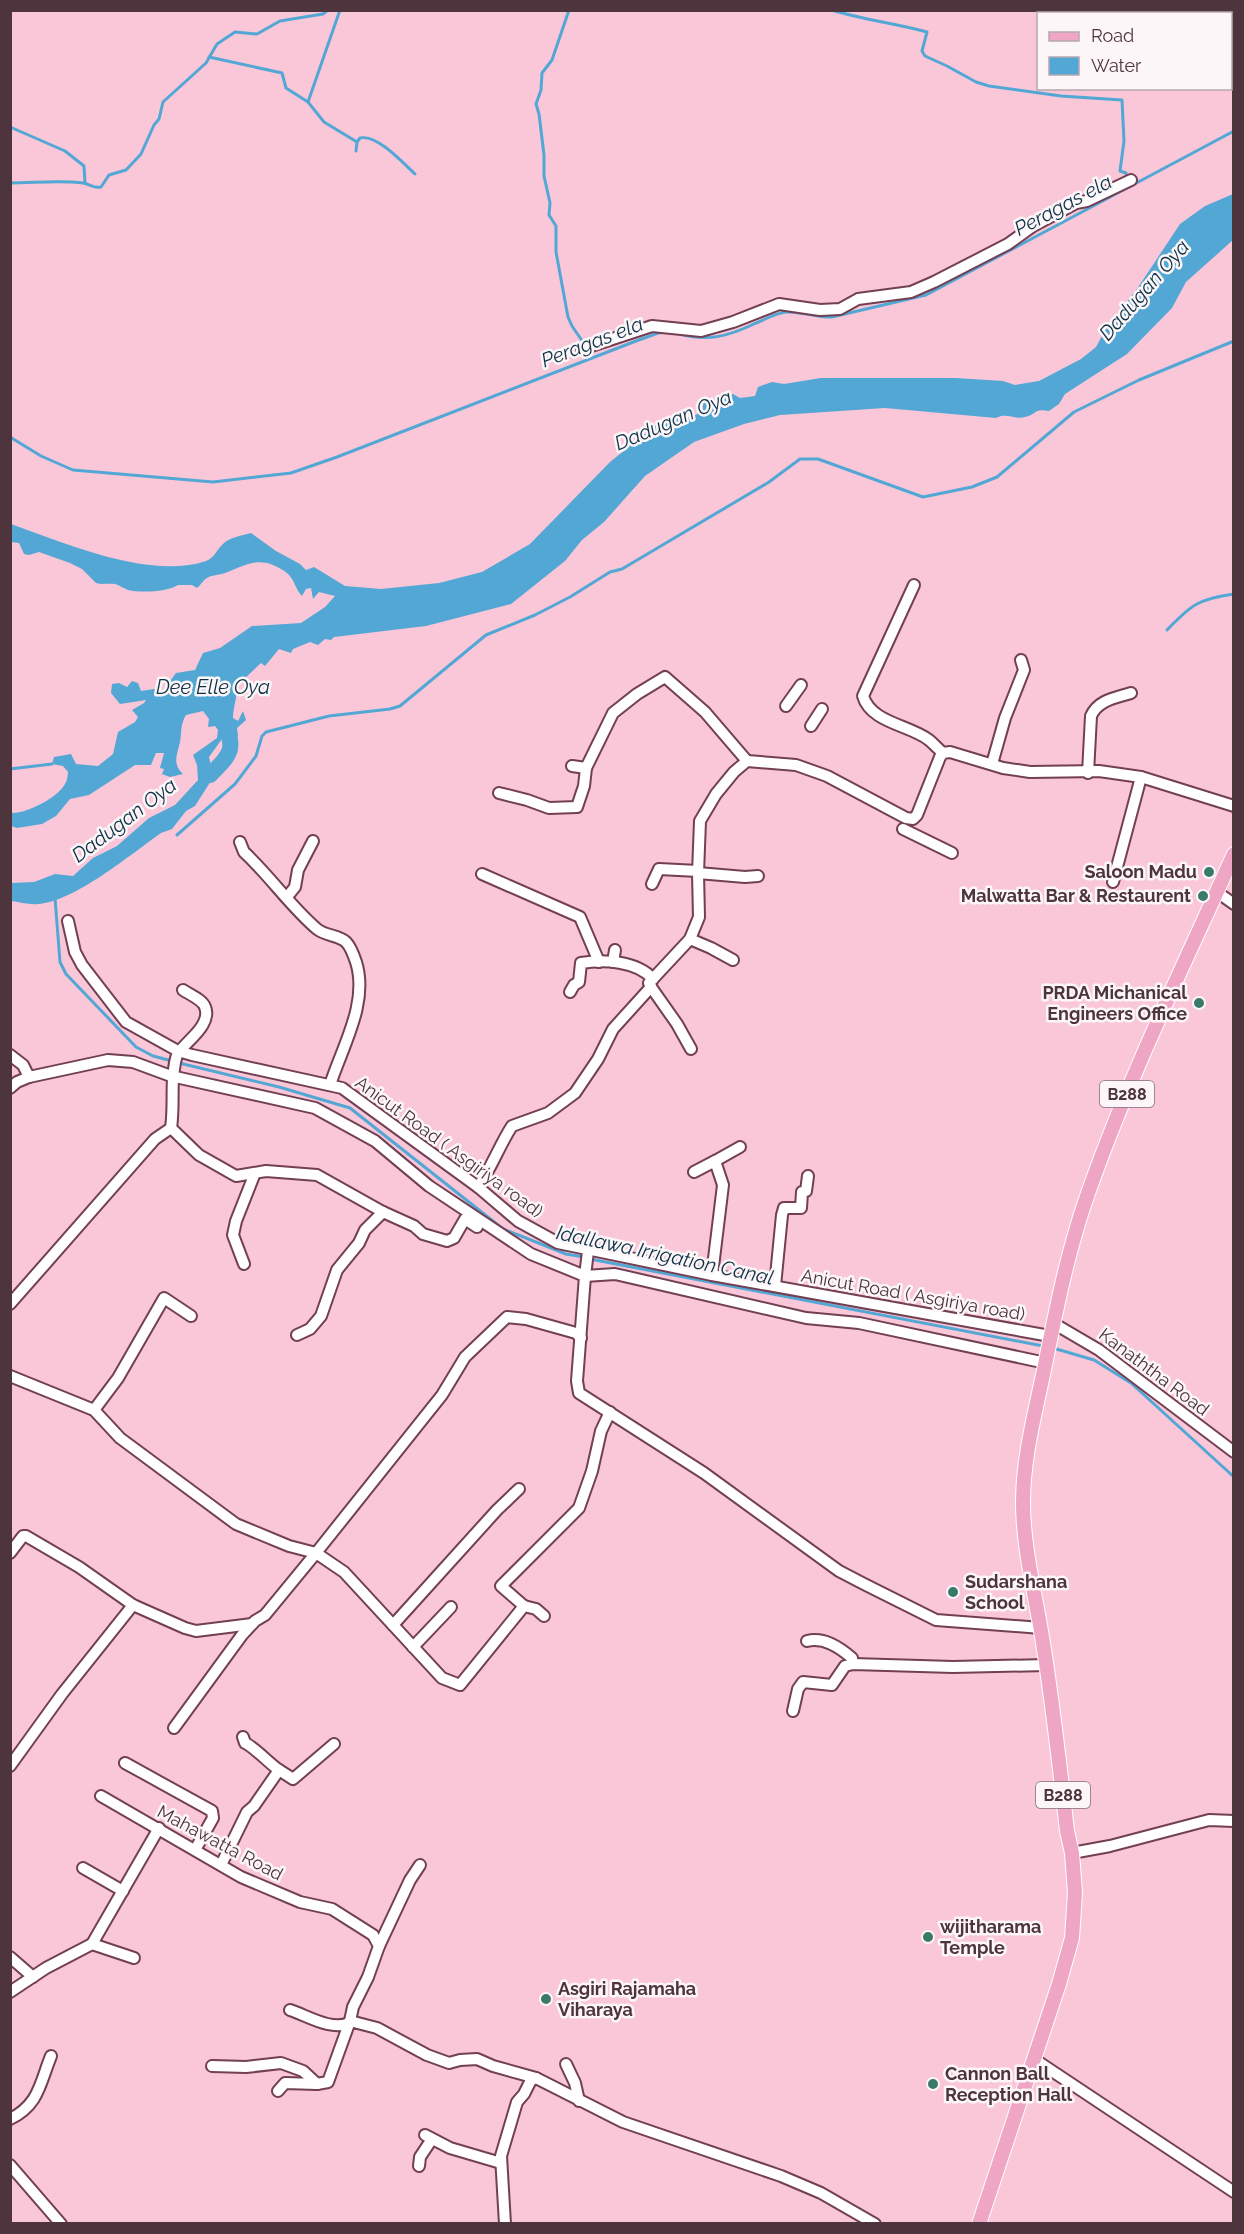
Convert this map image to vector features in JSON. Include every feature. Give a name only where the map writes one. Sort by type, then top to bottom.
[{"type":"main road","name":"B288","points":[[980,2223],[1072,1938],[1075,1893],[1072,1853],[1067,1831],[1047,1665],[1026,1536],[1023,1488],[1052,1330],[1067,1260],[1107,1141],[1233,854]]},
{"type":"street","points":[[582,348],[652,326],[701,331],[733,322],[779,304],[820,310],[840,309],[858,299],[911,292],[1008,244],[1033,226],[1076,203],[1087,201],[1131,180]]},
{"type":"street","points":[[914,585],[863,696],[867,707],[899,726],[928,739],[943,753]]},
{"type":"street","points":[[992,764],[1005,718],[1023,670],[1021,660]]},
{"type":"street","points":[[499,793],[549,808],[577,807],[584,786],[585,768],[613,713],[637,694],[665,677],[705,712],[747,761],[796,765],[837,781],[906,818],[913,819],[917,815],[935,767],[943,753]]},
{"type":"street","points":[[786,706],[801,685]]},
{"type":"street","points":[[1089,773],[1091,716],[1094,709],[1099,703],[1131,693]]},
{"type":"street","points":[[812,726],[822,709]]},
{"type":"street","points":[[943,753],[950,752],[1030,772],[1089,773],[1099,771],[1141,777],[1233,806]]},
{"type":"street","points":[[478,1187],[490,1170],[512,1126],[548,1113],[575,1093],[613,1029],[690,939],[699,917],[700,821],[722,787],[747,761]]},
{"type":"street","points":[[572,766],[585,768]]},
{"type":"street","points":[[1113,882],[1141,777]]},
{"type":"street","points":[[903,829],[952,853]]},
{"type":"street","points":[[287,897],[295,887],[298,870],[313,841]]},
{"type":"street","points":[[240,842],[244,852],[319,931],[345,941],[352,951],[358,969],[360,989],[358,1010],[330,1085]]},
{"type":"street","points":[[652,884],[659,869],[745,877],[758,876]]},
{"type":"street","points":[[482,874],[580,917],[599,962]]},
{"type":"street","points":[[1216,892],[1233,904]]},
{"type":"street","name":"Anicut Road ( Asgiriya road)","points":[[68,921],[75,952],[82,965],[126,1022],[176,1061],[342,1088],[478,1187],[518,1221],[535,1232],[588,1257],[1052,1330]]},
{"type":"street","points":[[690,939],[733,960]]},
{"type":"street","points":[[613,962],[615,950]]},
{"type":"street","points":[[570,992],[579,982],[581,963],[613,962],[648,973],[691,1049]]},
{"type":"street","points":[[10,1304],[155,1139],[171,1128],[176,1061],[206,1017],[206,1007],[183,990]]},
{"type":"street","points":[[10,1055],[23,1065],[29,1077]]},
{"type":"street","points":[[10,1088],[29,1077],[108,1060],[176,1061],[315,1108],[375,1141],[429,1186],[531,1254]]},
{"type":"street","points":[[171,1128],[199,1155],[236,1176],[266,1171],[317,1175],[383,1212],[414,1226],[423,1234],[447,1241],[454,1238],[465,1219],[512,1246],[585,1276],[615,1274],[806,1318],[859,1323],[1046,1363]]},
{"type":"street","points":[[694,1172],[740,1147]]},
{"type":"street","points":[[712,1275],[723,1185],[715,1161]]},
{"type":"street","points":[[244,1264],[233,1235],[236,1221],[255,1173]]},
{"type":"street","points":[[775,1286],[784,1208],[801,1208],[802,1192],[806,1191],[808,1176]]},
{"type":"street","points":[[297,1335],[310,1329],[321,1316],[337,1270],[365,1230],[383,1212]]},
{"type":"street","points":[[588,1257],[577,1382],[579,1393],[704,1473],[839,1571],[936,1620],[1041,1628]]},
{"type":"street","points":[[94,1410],[118,1378],[164,1298],[191,1316]]},
{"type":"street","points":[[174,1728],[252,1624],[265,1616],[442,1395],[465,1358],[507,1317],[526,1319],[576,1333],[581,1338]]},
{"type":"street","name":"Kanaththa Road","points":[[1052,1330],[1099,1350],[1233,1452]]},
{"type":"street","points":[[10,1376],[94,1410],[120,1438],[236,1524],[316,1553],[344,1572],[442,1678],[460,1685],[524,1606]]},
{"type":"street","points":[[544,1616],[536,1609],[524,1606],[501,1586],[579,1508],[592,1471],[601,1431],[610,1412]]},
{"type":"street","points":[[393,1625],[497,1510],[519,1489]]},
{"type":"street","points":[[10,1553],[23,1536],[26,1536],[80,1567],[133,1605],[196,1631],[252,1624]]},
{"type":"street","points":[[10,1766],[62,1694],[133,1605]]},
{"type":"street","points":[[416,1650],[451,1607]]},
{"type":"street","points":[[807,1641],[814,1640],[831,1644],[852,1658],[852,1664]]},
{"type":"street","points":[[416,1650],[424,1663],[422,1667]]},
{"type":"street","points":[[793,1712],[798,1689],[803,1682],[832,1685],[845,1666],[852,1664],[953,1667],[1047,1665]]},
{"type":"street","points":[[243,1737],[245,1743],[293,1779],[334,1744]]},
{"type":"street","points":[[125,1763],[212,1811],[213,1818],[195,1850]]},
{"type":"street","points":[[221,1865],[247,1812],[254,1806],[279,1770]]},
{"type":"street","name":"Mahawatta Road","points":[[101,1796],[241,1877],[300,1902],[332,1909],[373,1935],[379,1947]]},
{"type":"street","points":[[1072,1853],[1110,1846],[1209,1820],[1233,1821]]},
{"type":"street","points":[[10,1992],[92,1944],[159,1828]]},
{"type":"street","points":[[278,2091],[285,2083],[328,2082],[350,2022],[353,2007],[410,1880],[420,1865]]},
{"type":"street","points":[[83,1868],[123,1891]]},
{"type":"street","points":[[92,1944],[134,1958]]},
{"type":"street","points":[[10,1957],[33,1977]]},
{"type":"street","points":[[290,2010],[325,2024],[344,2025],[350,2022],[377,2028],[427,2055],[449,2063],[477,2059],[536,2078],[623,2122],[734,2159],[821,2193],[875,2223]]},
{"type":"street","points":[[10,2119],[27,2110],[36,2098],[51,2056]]},
{"type":"street","points":[[1034,2059],[1233,2193]]},
{"type":"street","points":[[212,2066],[246,2067],[281,2063],[303,2071],[317,2084]]},
{"type":"street","points":[[566,2064],[575,2083],[579,2101]]},
{"type":"street","points":[[504,2223],[501,2156],[517,2102],[531,2080],[536,2078]]},
{"type":"street","points":[[419,2166],[420,2157],[429,2137],[450,2148],[501,2163]]},
{"type":"street","points":[[10,2165],[61,2223]]},
{"type":"water","name":"Dee Elle Oya","points":[[1233,194],[1233,240],[1186,282],[1172,308],[1127,354],[1065,394],[1059,404],[1049,411],[1038,411],[1021,418],[1004,416],[996,418],[885,408],[780,415],[744,424],[694,442],[645,476],[604,522],[582,540],[565,561],[511,604],[426,626],[334,637],[331,640],[325,639],[318,645],[310,642],[293,649],[291,653],[279,649],[265,666],[261,663],[243,680],[240,680],[233,718],[238,721],[243,711],[246,720],[237,728],[238,736],[234,743],[231,741],[226,743],[225,739],[222,739],[209,757],[211,766],[220,757],[225,759],[195,806],[186,811],[172,829],[161,833],[102,876],[68,895],[38,904],[11,901],[11,883],[34,882],[55,874],[73,876],[93,858],[117,846],[149,818],[175,805],[198,780],[197,765],[193,755],[217,738],[218,730],[215,726],[208,727],[209,719],[203,711],[186,715],[183,722],[176,759],[177,767],[183,774],[170,777],[162,774],[164,769],[160,768],[164,753],[156,753],[151,765],[135,765],[89,795],[70,799],[56,816],[42,824],[17,828],[11,826],[11,813],[25,811],[42,804],[63,788],[68,772],[63,766],[52,764],[54,757],[71,754],[76,764],[98,766],[113,754],[118,732],[135,722],[138,717],[132,710],[146,700],[120,704],[111,693],[112,684],[119,683],[127,687],[132,681],[138,683],[141,691],[154,689],[163,691],[176,673],[195,670],[203,653],[220,648],[252,626],[301,623],[325,607],[335,596],[319,592],[313,599],[311,588],[306,589],[302,596],[287,573],[263,562],[256,562],[211,576],[197,588],[192,585],[178,585],[161,590],[139,591],[128,590],[115,584],[98,584],[82,569],[70,563],[39,552],[24,554],[19,543],[11,542],[11,524],[107,557],[159,566],[184,566],[206,561],[228,540],[251,533],[306,570],[314,567],[345,586],[381,589],[439,583],[482,572],[530,544],[610,462],[666,417],[694,416],[703,410],[703,403],[733,394],[740,398],[755,396],[758,387],[772,382],[784,384],[821,378],[956,378],[1003,381],[1015,385],[1039,381],[1081,359],[1096,347],[1108,325],[1137,289],[1180,224],[1205,206]]},
{"type":"waterway","points":[[10,183],[65,182],[101,187],[109,175],[126,170],[141,154],[159,119],[163,102],[206,63],[217,44],[235,32],[257,34],[280,21],[323,14],[328,10]]},
{"type":"waterway","points":[[308,102],[340,10]]},
{"type":"waterway","points":[[569,10],[552,60],[542,73],[541,90],[536,104],[544,155],[544,176],[550,203],[549,215],[556,226],[556,252],[568,317],[585,345]]},
{"type":"waterway","points":[[832,10],[927,32],[922,51],[925,56],[976,82],[989,86],[1061,96],[1122,100],[1124,141],[1120,171],[1126,173],[1127,179]]},
{"type":"waterway","points":[[209,57],[282,73],[286,88],[308,102],[324,122],[357,142]]},
{"type":"waterway","points":[[10,127],[65,151],[84,166],[85,183]]},
{"type":"waterway","name":"Peragas ela","points":[[676,333],[687,336],[717,337],[736,332],[782,313],[832,317],[926,295],[1234,131]]},
{"type":"waterway","points":[[356,151],[360,138],[374,140],[389,150],[415,174]]},
{"type":"waterway","name":"Peragas ela","points":[[10,437],[41,456],[73,470],[213,482],[291,473],[636,341],[667,332]]},
{"type":"waterway","points":[[177,835],[235,784],[256,756],[262,736],[266,732],[329,716],[400,706],[486,635],[535,615],[610,572],[622,569],[769,482],[800,459],[818,459],[923,497],[972,487],[997,477],[1074,412],[1139,380],[1234,341]]},
{"type":"waterway","points":[[1167,630],[1196,604],[1234,594]]},
{"type":"waterway","name":"Dadugan Oya","points":[[210,775],[230,750],[230,738],[224,719]]},
{"type":"waterway","points":[[10,769],[52,764]]},
{"type":"waterway","name":"Idallawa Irrigation Canal","points":[[55,898],[60,962],[66,974],[136,1047],[153,1056],[172,1061]]},
{"type":"waterway","name":"Idallawa Irrigation Canal","points":[[179,1063],[279,1087],[350,1108],[503,1229],[566,1254],[584,1257]]},
{"type":"waterway","name":"Idallawa Irrigation Canal","points":[[590,1259],[1043,1346]]},
{"type":"waterway","name":"Idallawa Irrigation Canal","points":[[1053,1348],[1094,1360],[1131,1383],[1234,1477]]},
{"type":"place","name":"Saloon Madu","points":[[1209,872]]},
{"type":"place","name":"Malwatta Bar & Restaurent","points":[[1203,896]]},
{"type":"place","name":"PRDA Michanical Engineers Office","points":[[1199,1003]]},
{"type":"place","name":"Sudarshana School","points":[[953,1592]]},
{"type":"place","name":"wijitharama Temple","points":[[928,1937]]},
{"type":"place","name":"Asgiri Rajamaha Viharaya","points":[[546,1999]]},
{"type":"place","name":"Cannon Ball Reception Hall","points":[[933,2084]]}]
